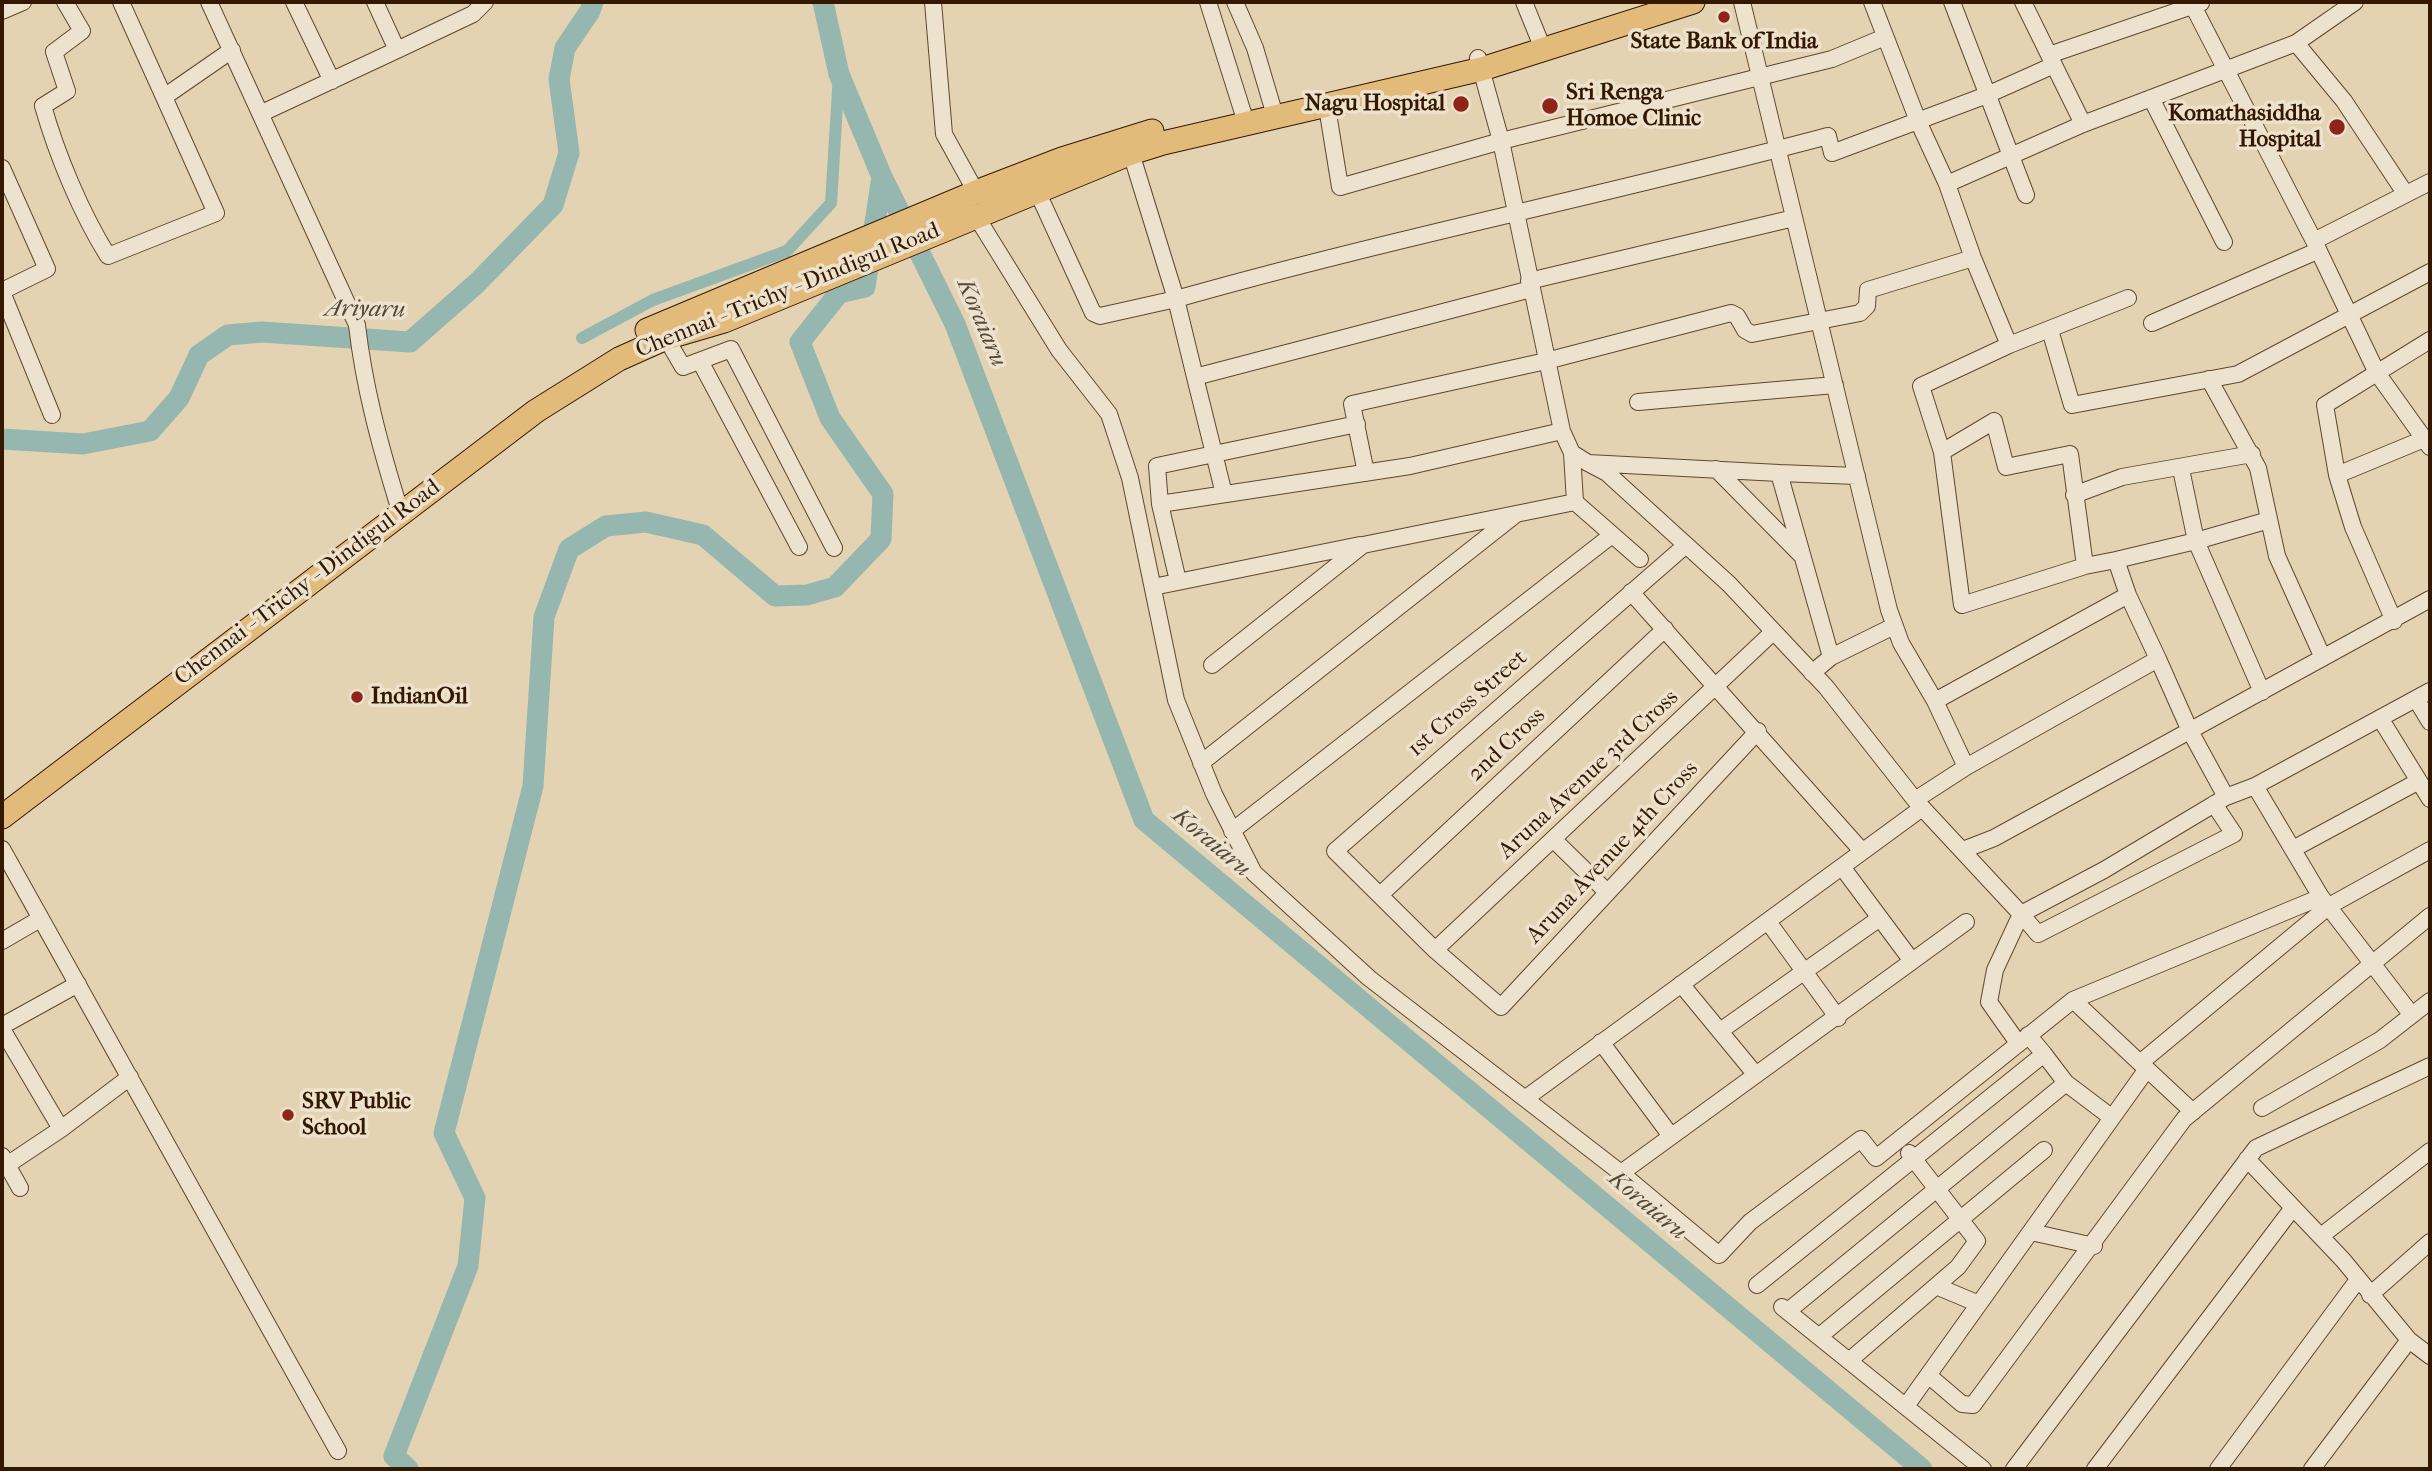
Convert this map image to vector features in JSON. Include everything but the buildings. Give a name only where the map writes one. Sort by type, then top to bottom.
[{"type":"highway","name":"Chennai - Trichy - Dindigul Road","points":[[970,207],[1037,191],[1163,143],[1480,63],[1539,39],[1655,2]]},
{"type":"highway","name":"Chennai - Trichy - Dindigul Road","points":[[2,817],[400,506],[550,385],[632,337],[790,282],[970,207],[1103,145],[1243,113],[1274,113],[1327,107],[1693,2]]},
{"type":"highway","name":"Chennai - Trichy - Dindigul Road","points":[[2,803],[400,506],[536,411],[620,359],[666,338],[724,321],[790,282]]},
{"type":"street","points":[[2,10],[23,2]]},
{"type":"street","points":[[65,2],[82,31],[54,52],[67,91],[43,106],[50,131],[93,233],[107,256],[216,213],[121,2]]},
{"type":"street","points":[[209,2],[352,311],[357,325],[363,374],[374,424],[400,506]]},
{"type":"street","points":[[294,2],[332,81]]},
{"type":"street","points":[[375,2],[397,50]]},
{"type":"street","points":[[262,113],[472,14],[485,2]]},
{"type":"street","points":[[1208,2],[1243,113]]},
{"type":"street","points":[[1235,2],[1255,48],[1274,113]]},
{"type":"street","points":[[1524,2],[1539,39]]},
{"type":"street","points":[[1742,2],[1753,38],[1759,79],[1894,626],[1935,701],[1966,767]]},
{"type":"street","points":[[1872,2],[1917,121],[1947,184],[1973,258],[2009,345]]},
{"type":"street","points":[[1952,2],[2026,195]]},
{"type":"street","points":[[2023,2],[2083,124]]},
{"type":"street","points":[[1947,184],[2083,124],[2297,43],[2355,2]]},
{"type":"street","points":[[935,3],[944,134],[970,207],[1059,350],[1109,414],[1130,478],[1176,700],[1201,763],[1254,873],[1285,905],[1369,978],[1526,1098],[1719,1255],[1750,1222],[1861,1139],[1876,1158],[2073,1000],[2325,902],[2430,850]]},
{"type":"street","points":[[1037,191],[1094,313],[1100,316],[1828,136],[1832,152],[1987,95],[2052,60],[2196,3],[2225,69],[2316,246],[2377,373],[2427,443],[2337,475]]},
{"type":"street","points":[[1327,107],[1340,187],[1501,141],[1832,60],[1885,37]]},
{"type":"street","points":[[2297,43],[2343,101],[2405,193]]},
{"type":"street","points":[[164,97],[232,50]]},
{"type":"street","points":[[1480,63],[1501,141],[1562,431],[1572,453],[1575,502],[1640,559]]},
{"type":"street","points":[[2151,98],[2224,242]]},
{"type":"street","points":[[1131,153],[1176,299],[1224,494]]},
{"type":"street","points":[[2,168],[6,192],[47,269],[2,291],[52,415]]},
{"type":"street","points":[[2152,323],[2316,246],[2430,181]]},
{"type":"street","points":[[1195,377],[1530,285],[1794,218]]},
{"type":"street","points":[[1366,473],[1353,404],[1546,361],[1731,313],[1737,316],[1745,330],[1752,334],[1860,313],[1867,306],[1868,289],[1973,258]]},
{"type":"street","points":[[2050,330],[2072,405],[2238,374],[2430,272]]},
{"type":"street","points":[[2128,298],[2009,345],[1921,386],[1942,452],[1962,605],[2085,566],[2196,541],[2269,520]]},
{"type":"street","points":[[666,338],[683,367],[731,349],[834,548]]},
{"type":"street","points":[[2394,621],[2353,527],[2337,475],[2325,405],[2430,340]]},
{"type":"street","points":[[700,361],[799,547]]},
{"type":"street","points":[[2209,379],[2252,454],[2277,556],[2323,657]]},
{"type":"street","points":[[1638,402],[1835,385]]},
{"type":"street","points":[[1942,452],[1994,421],[2006,467],[2070,454],[2085,566]]},
{"type":"street","points":[[1178,581],[1160,504],[1157,466],[1357,424]]},
{"type":"street","points":[[1160,504],[1410,466],[1562,431]]},
{"type":"street","points":[[1572,453],[1607,473],[1730,584],[1812,673],[1919,804],[2038,934],[2234,834],[2128,595],[2116,560]]},
{"type":"street","points":[[2074,495],[2122,477],[2181,469],[2252,454]]},
{"type":"street","points":[[1588,463],[1857,476]]},
{"type":"street","points":[[1716,469],[1802,556]]},
{"type":"street","points":[[2181,469],[2196,541],[2262,692]]},
{"type":"street","points":[[1779,473],[1831,657]]},
{"type":"street","points":[[1153,587],[1575,502]]},
{"type":"street","points":[[1201,763],[1517,514]]},
{"type":"street","points":[[1232,831],[1612,535]]},
{"type":"street","points":[[1212,665],[1363,545]]},
{"type":"street","name":"1st Cross Street","points":[[1380,895],[1335,851],[1686,545]]},
{"type":"street","points":[[1631,592],[1715,687],[1758,730],[1863,851]]},
{"type":"street","points":[[1935,701],[2128,595]]},
{"type":"street","points":[[1963,850],[1994,838],[2430,599]]},
{"type":"street","points":[[1812,673],[1831,657],[1894,626]]},
{"type":"street","name":"2nd Cross","points":[[1380,895],[1665,629]]},
{"type":"street","name":"Aruna Avenue 3rd Cross","points":[[1435,950],[1773,632]]},
{"type":"street","points":[[1526,1098],[1769,923],[1966,767],[2158,659]]},
{"type":"street","points":[[2111,1117],[2066,1083],[2043,1054],[2023,1039],[1989,1002],[1994,970],[2021,914],[2104,870],[2220,800],[2255,786],[2423,695],[2430,722]]},
{"type":"street","points":[[2380,718],[2430,799]]},
{"type":"street","name":"Aruna Avenue 4th Cross","points":[[1435,950],[1501,1007],[1758,730]]},
{"type":"street","points":[[2293,849],[2419,781]]},
{"type":"street","points":[[2255,786],[2325,902],[2411,1014]]},
{"type":"street","points":[[1554,840],[1607,892]]},
{"type":"street","points":[[2,849],[338,1451]]},
{"type":"street","points":[[1842,867],[1912,961]]},
{"type":"street","points":[[1380,895],[1435,950]]},
{"type":"street","points":[[1906,1406],[2031,1232],[2144,1066],[2325,902]]},
{"type":"street","points":[[1928,1375],[1962,1404],[1973,1405],[2193,1112],[2371,962],[2430,916]]},
{"type":"street","points":[[1720,1031],[1880,918]]},
{"type":"street","points":[[2,941],[40,919]]},
{"type":"street","points":[[1620,1173],[1839,1018],[1966,922]]},
{"type":"street","points":[[1769,923],[1839,1018]]},
{"type":"street","points":[[61,1129],[2,1028],[78,984]]},
{"type":"street","points":[[1681,984],[1756,1075]]},
{"type":"street","points":[[2073,1000],[2193,1112]]},
{"type":"street","points":[[2262,1108],[2380,1040],[2430,1001]]},
{"type":"street","points":[[1601,1042],[1671,1136]]},
{"type":"street","points":[[1757,1285],[2043,1054]]},
{"type":"street","points":[[2014,1469],[2246,1159],[2269,1142],[2430,1066]]},
{"type":"street","points":[[20,1188],[4,1160],[61,1129],[130,1077]]},
{"type":"street","points":[[1983,1469],[1821,1335],[1785,1309],[2066,1083]]},
{"type":"street","points":[[1850,1360],[1936,1286],[1975,1248],[1976,1237],[1899,1140]]},
{"type":"street","points":[[1821,1335],[2044,1150]]},
{"type":"street","points":[[2321,1236],[2430,1150]]},
{"type":"street","points":[[2246,1159],[2321,1236],[2409,1340],[2430,1356]]},
{"type":"street","points":[[2095,1469],[2292,1209]]},
{"type":"street","points":[[2031,1232],[2094,1246]]},
{"type":"street","points":[[2370,1295],[2430,1242]]},
{"type":"street","points":[[2218,1469],[2357,1281]]},
{"type":"street","points":[[1936,1286],[1979,1304]]},
{"type":"street","points":[[2312,1469],[2409,1340]]},
{"type":"waterway","name":"Ariyaru","points":[[2,439],[83,444],[150,431],[179,398],[199,355],[228,335],[262,332],[410,342],[477,283],[553,205],[569,153],[559,79],[565,48],[590,11],[593,2]]},
{"type":"waterway","name":"Koraiaru","points":[[823,2],[839,74],[882,177],[955,324],[1144,820],[1922,1469]]},
{"type":"waterway","points":[[582,338],[653,300],[787,251],[831,203],[839,74]]},
{"type":"waterway","points":[[408,1469],[394,1456],[468,1266],[475,1198],[444,1133],[533,786],[544,617],[569,549],[606,526],[646,522],[703,535],[775,596],[807,595],[835,587],[881,539],[883,494],[830,418],[800,342],[839,293],[865,287],[882,177]]},
{"type":"place","name":"State Bank of India","points":[[1724,17]]},
{"type":"place","name":"Nagu Hospital","points":[[1461,104]]},
{"type":"place","name":"Sri Renga Homoe Clinic","points":[[1550,106]]},
{"type":"place","name":"Komathasiddha Hospital","points":[[2337,127]]},
{"type":"place","name":"IndianOil","points":[[357,697]]},
{"type":"place","name":"SRV Public School","points":[[288,1115]]}]
